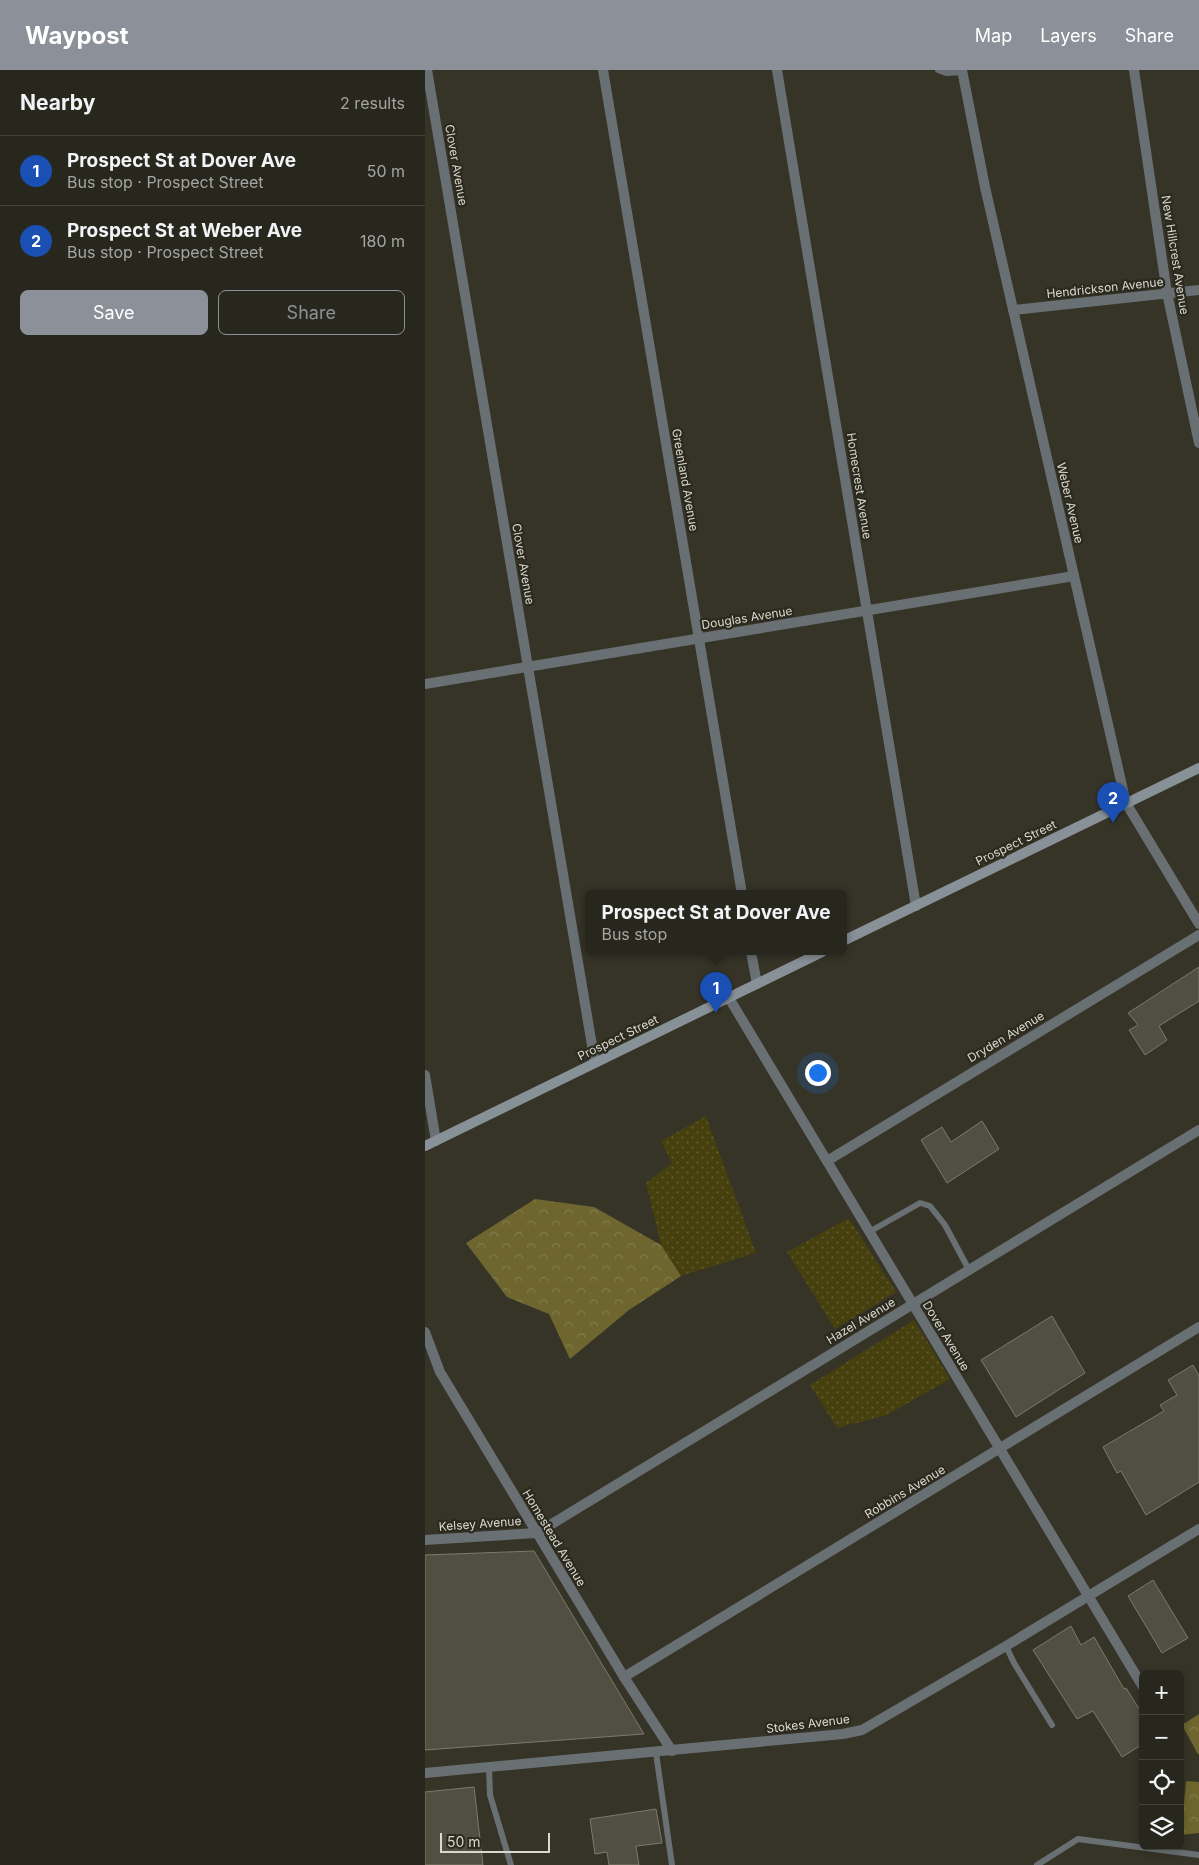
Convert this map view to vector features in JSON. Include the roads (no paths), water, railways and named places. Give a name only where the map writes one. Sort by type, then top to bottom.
[{"type":"street","name":"Clover Avenue","points":[[427,70],[595,1063]]},
{"type":"street","name":"Greenland Avenue","points":[[603,70],[741,890]]},
{"type":"street","name":"Homecrest Avenue","points":[[777,70],[916,906]]},
{"type":"street","name":"New Hillcrest Avenue","points":[[1134,70],[1167,293],[1199,443]]},
{"type":"street","name":"Weber Avenue","points":[[963,71],[985,187],[1126,803],[1199,924]]},
{"type":"street","name":"Hendrickson Avenue","points":[[1013,310],[1199,290]]},
{"type":"street","name":"Douglas Avenue","points":[[425,684],[1074,576]]},
{"type":"street","name":"Prospect Street","points":[[847,939],[1199,768]]},
{"type":"street","name":"Dryden Avenue","points":[[827,1161],[1199,935]]},
{"type":"street","points":[[752,955],[757,984]]},
{"type":"street","name":"Prospect Street","points":[[425,1146],[816,955]]},
{"type":"street","name":"Dover Avenue","points":[[729,998],[1139,1680]]},
{"type":"street","points":[[425,1075],[436,1141]]},
{"type":"street","name":"Hazel Avenue","points":[[537,1533],[1199,1130]]},
{"type":"street","name":"Robbins Avenue","points":[[624,1677],[1199,1327]]},
{"type":"street","name":"Homestead Avenue","points":[[425,1332],[440,1372],[624,1677],[672,1751]]},
{"type":"street","name":"Stokes Avenue","points":[[425,1773],[656,1753],[843,1734],[862,1730],[1006,1646],[1199,1529]]},
{"type":"street","name":"Kelsey Avenue","points":[[425,1540],[537,1533]]},
{"type":"lane","points":[[938,70],[946,74],[963,71]]},
{"type":"lane","points":[[869,1232],[920,1203],[930,1206],[945,1225],[969,1270]]},
{"type":"lane","points":[[1006,1646],[1014,1663],[1052,1725]]},
{"type":"lane","points":[[656,1753],[672,1865]]},
{"type":"lane","points":[[489,1767],[490,1795],[511,1865]]},
{"type":"lane","points":[[1037,1865],[1078,1839],[1199,1855]]},
{"type":"place","name":"Prospect St at Weber Ave","points":[[1113,823]]},
{"type":"place","name":"Prospect St at Dover Ave","points":[[716,1013]]}]
